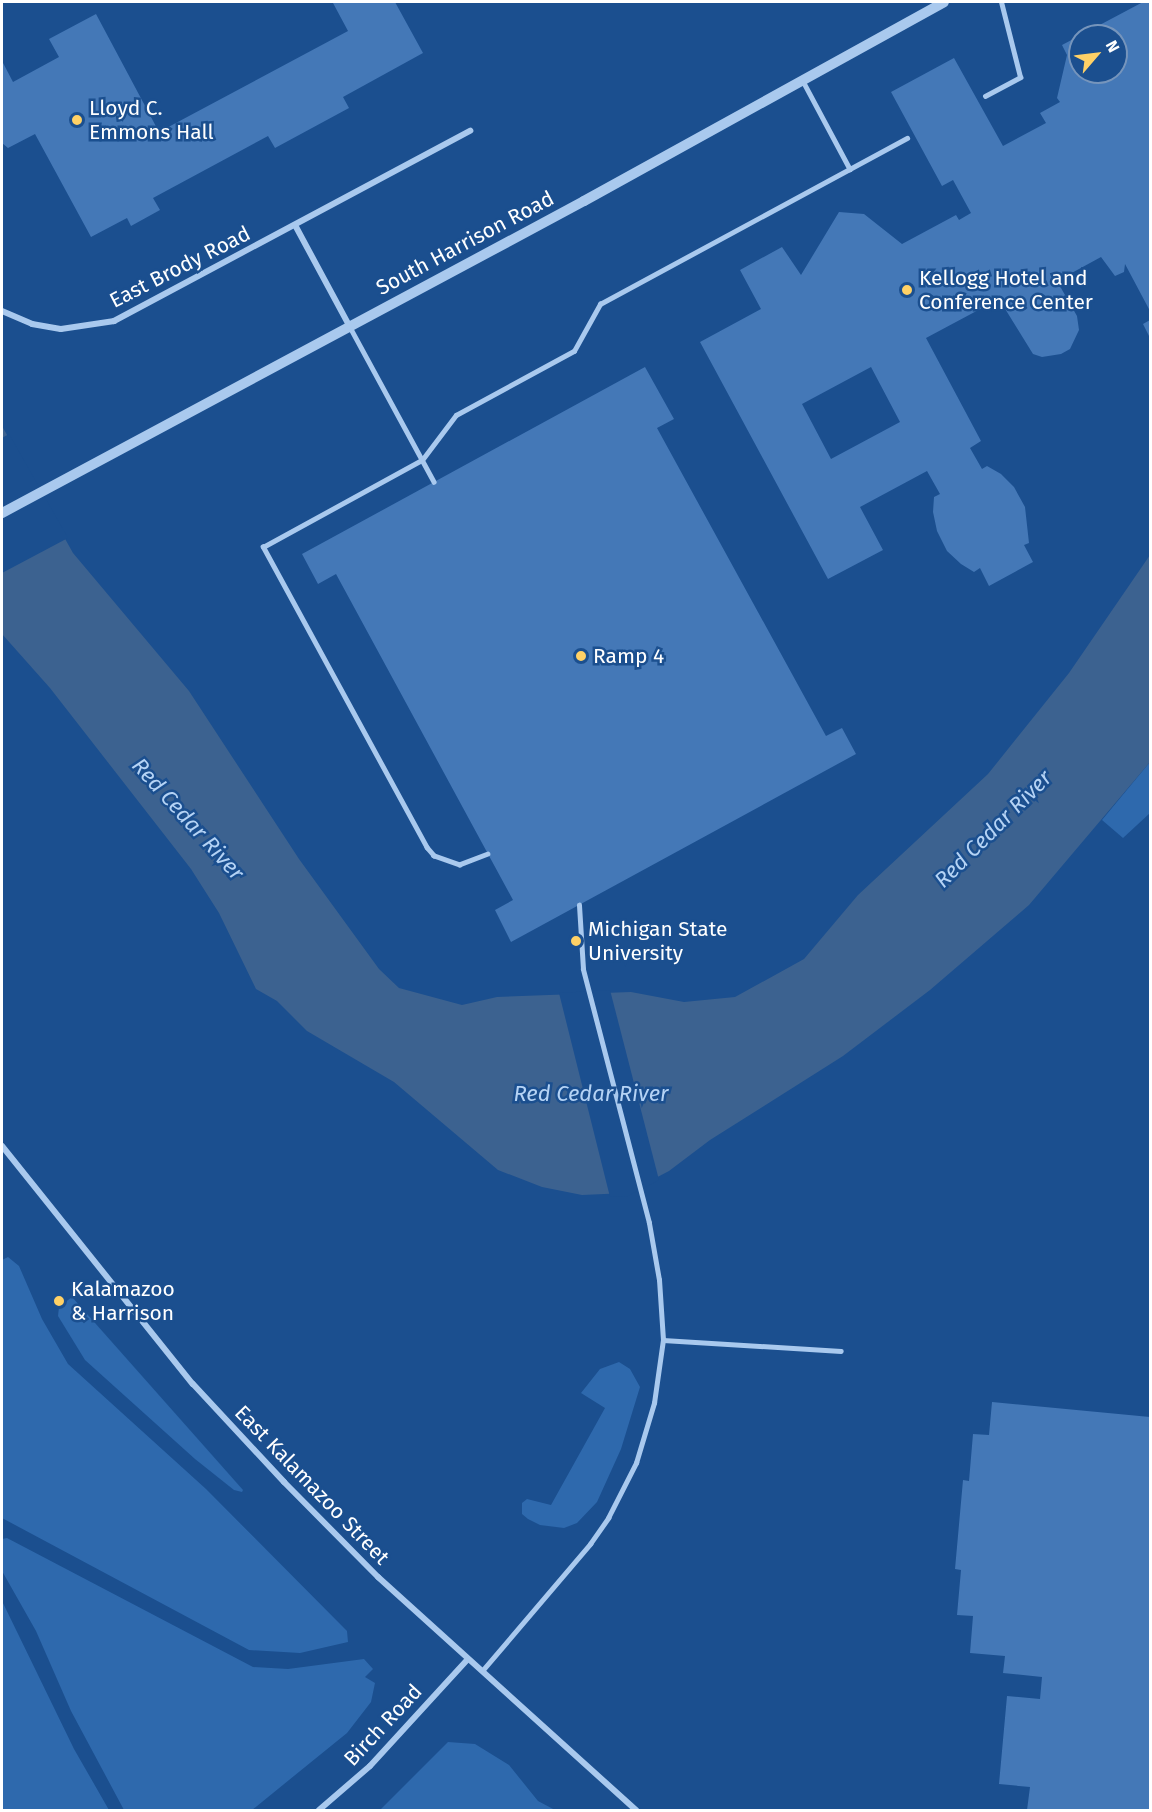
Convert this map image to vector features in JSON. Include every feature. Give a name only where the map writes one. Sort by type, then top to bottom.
[{"type":"street","name":"South Harrison Road","points":[[2,513],[584,201],[801,77],[944,2]]},
{"type":"street","name":"East Brody Road","points":[[4,312],[32,324],[61,329],[114,321],[470,130]]},
{"type":"street","points":[[295,225],[350,327]]},
{"type":"street","name":"East Kalamazoo Street","points":[[2,1146],[193,1384],[378,1577],[636,1810]]},
{"type":"street","name":"Birch Road","points":[[319,1810],[370,1766],[468,1659]]},
{"type":"lane","points":[[985,96],[1020,77],[1001,2]]},
{"type":"lane","points":[[801,77],[850,169]]},
{"type":"lane","points":[[488,854],[460,865],[434,856],[427,848],[263,547],[422,460],[456,415],[574,351],[600,304],[907,138]]},
{"type":"lane","points":[[350,327],[434,482]]},
{"type":"lane","points":[[482,1671],[608,1518],[636,1463],[654,1403],[663,1340],[659,1280],[649,1223],[583,969],[579,905]]},
{"type":"lane","points":[[663,1340],[841,1351]]},
{"type":"shaded area","points":[[1150,762],[1150,813],[1123,838],[1102,820]]},
{"type":"shaded area","points":[[8,1257],[19,1266],[42,1319],[68,1364],[206,1489],[347,1631],[348,1642],[300,1653],[249,1650],[2,1518],[2,1260]]},
{"type":"shaded area","points":[[72,1297],[243,1490],[242,1492],[234,1490],[195,1459],[85,1360],[58,1316],[59,1307]]},
{"type":"shaded area","points":[[619,1362],[630,1369],[640,1387],[621,1449],[597,1502],[577,1523],[564,1528],[540,1525],[528,1519],[522,1514],[522,1503],[527,1499],[551,1505],[605,1408],[581,1393],[600,1369]]},
{"type":"shaded area","points":[[7,1538],[253,1667],[288,1669],[364,1659],[373,1669],[365,1677],[375,1683],[371,1702],[347,1733],[252,1810],[124,1810],[71,1711],[36,1631],[2,1571],[2,1539]]},
{"type":"shaded area","points":[[2,1601],[74,1749],[109,1810],[2,1810]]},
{"type":"shaded area","points":[[448,1742],[475,1744],[509,1765],[538,1801],[555,1810],[380,1810]]},
{"type":"water","name":"Red Cedar River","points":[[2,426],[73,553],[189,691],[299,859],[379,969],[399,988],[462,1005],[497,997],[631,992],[684,1002],[735,997],[804,959],[858,895],[988,774],[1069,673],[1150,555],[1150,762],[1029,905],[930,990],[843,1056],[710,1140],[669,1171],[627,1193],[582,1195],[542,1187],[498,1170],[394,1082],[307,1031],[277,1001],[256,989],[219,913],[191,869],[50,688],[2,634]]},
{"type":"pier","points":[[9,434],[68,538],[2,573],[2,438]]},
{"type":"pier","points":[[610,990],[659,1180],[628,1196],[610,1197],[559,993]]},
{"type":"building","name":"Lloyd C. Emmons Hall","points":[[328,2],[395,2],[423,53],[343,97],[349,108],[275,148],[268,136],[153,198],[160,210],[131,226],[127,218],[91,237],[35,134],[8,148],[2,143],[2,61],[13,82],[59,57],[49,39],[96,14],[159,132],[348,31],[333,3]]},
{"type":"building","name":"Kellogg Hotel and Conference Center","points":[[1143,2],[1150,2],[1150,311],[1125,264],[1124,272],[1115,276],[1101,257],[1057,281],[1077,316],[1079,330],[1070,349],[1061,354],[1042,357],[1033,354],[999,299],[926,338],[981,441],[970,448],[982,469],[987,466],[1001,474],[1014,487],[1025,507],[1029,543],[1024,545],[1033,562],[989,586],[980,568],[974,572],[961,564],[947,551],[937,531],[933,512],[934,497],[940,494],[927,471],[860,507],[883,550],[828,579],[700,342],[761,309],[740,270],[782,247],[801,275],[839,212],[864,214],[902,244],[956,215],[959,220],[971,213],[953,180],[942,186],[891,92],[954,58],[1003,146],[1046,123],[1040,113],[1060,102],[1057,98],[1067,55],[1062,45],[1068,42],[1068,84],[1128,84],[1128,24],[1102,24]],"holes":[[[871,367],[900,422],[831,459],[802,404]]]},
{"type":"building","name":"Kellogg Hotel and Conference Center","points":[[1150,320],[1150,338],[1143,324]]},
{"type":"building","name":"Ramp 4","points":[[645,367],[674,419],[657,428],[826,736],[842,728],[856,754],[511,942],[495,910],[513,900],[336,574],[318,584],[302,554]]},
{"type":"building","points":[[992,1402],[1150,1417],[1150,1810],[1027,1810],[1030,1787],[999,1784],[1007,1696],[1040,1699],[1042,1677],[1003,1673],[1005,1656],[970,1653],[973,1616],[957,1615],[961,1570],[955,1569],[963,1480],[969,1481],[973,1434],[989,1435]]},
{"type":"place","name":"Lloyd C. Emmons Hall","points":[[77,120]]},
{"type":"place","name":"Kellogg Hotel and Conference Center","points":[[907,290]]},
{"type":"place","name":"Ramp 4","points":[[581,656]]},
{"type":"place","name":"Michigan State University","points":[[576,941]]},
{"type":"place","name":"Kalamazoo & Harrison","points":[[59,1301]]}]
